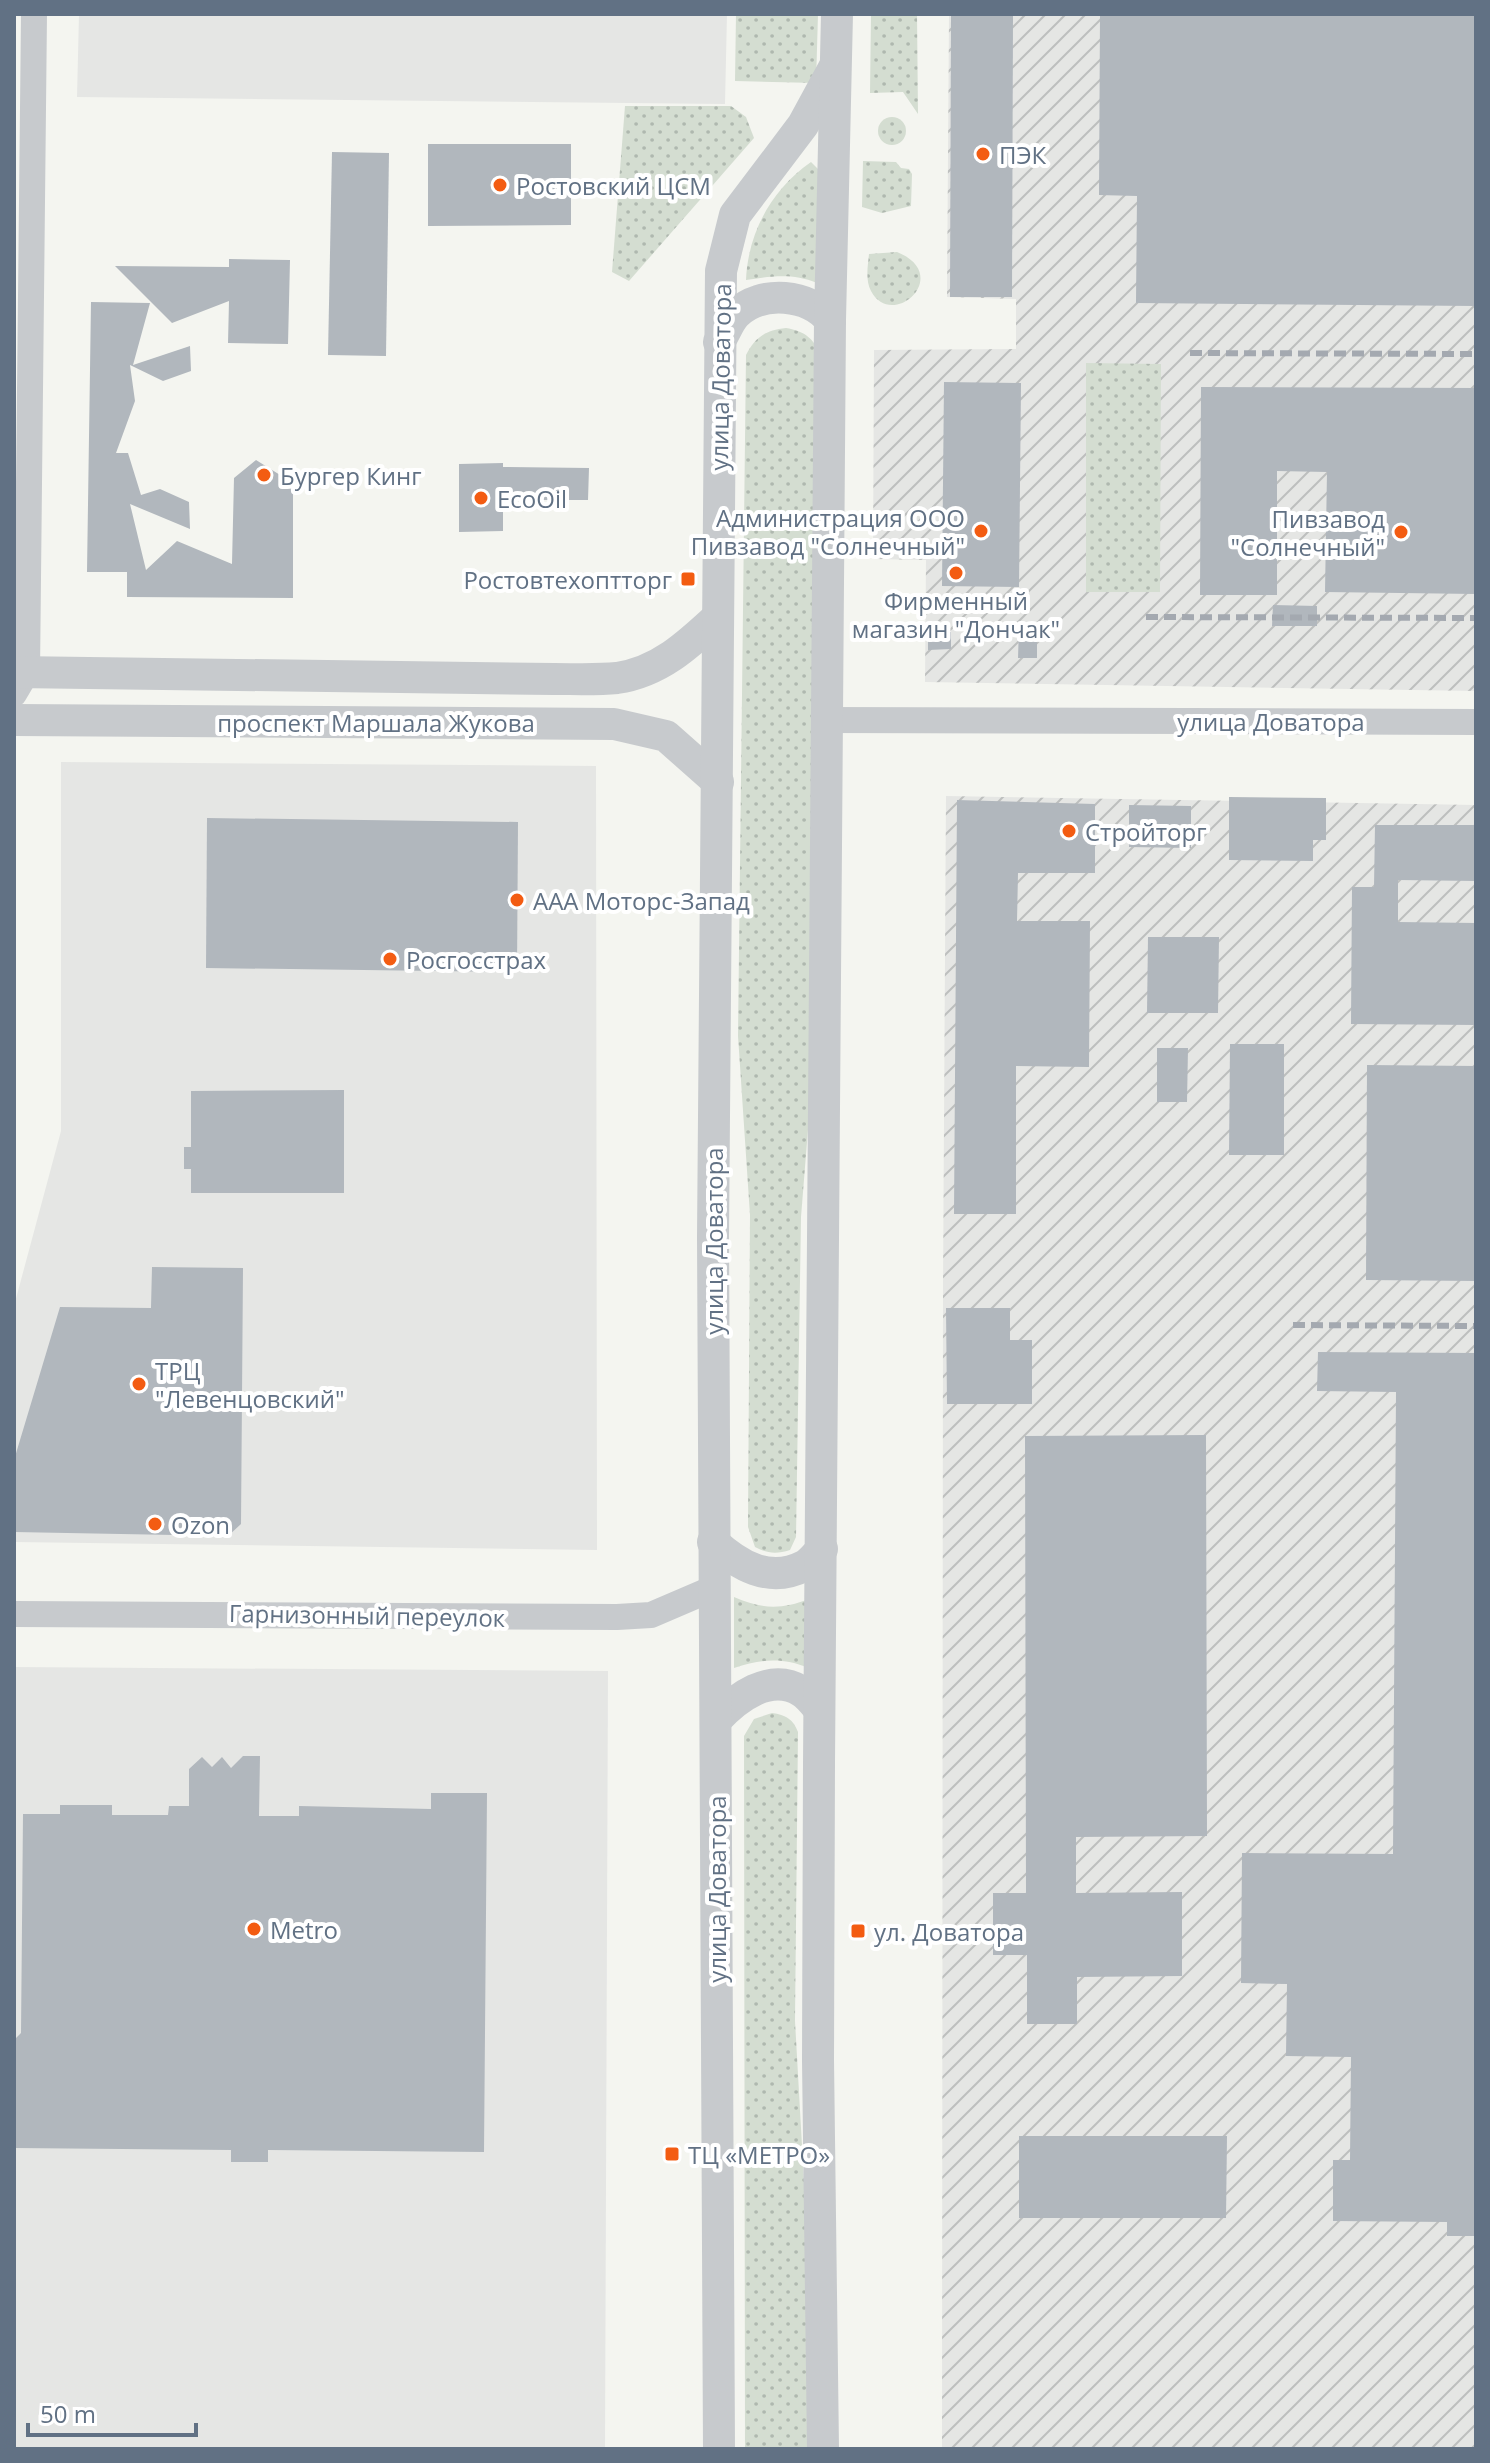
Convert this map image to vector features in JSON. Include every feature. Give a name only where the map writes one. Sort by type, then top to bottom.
[{"type":"street","points":[[18,680],[34,14]]},
{"type":"street","name":"улица Доватора","points":[[823,2449],[818,2060],[819,1709],[830,320],[837,14]]},
{"type":"street","name":"улица Доватора","points":[[719,2449],[713,1237],[721,271],[735,215],[803,125],[836,65]]},
{"type":"street","points":[[719,342],[737,313],[766,300],[788,298],[805,301],[820,308],[830,320]]},
{"type":"street","name":"проспект Маршала Жукова","points":[[18,680],[618,677],[656,666],[683,650],[718,617]]},
{"type":"street","name":"проспект Маршала Жукова","points":[[14,720],[614,724],[666,736],[718,782]]},
{"type":"street","name":"улица Доватора","points":[[827,720],[1476,722]]},
{"type":"street","points":[[713,1542],[735,1562],[778,1573],[805,1566],[822,1549]]},
{"type":"street","name":"Гарнизонный переулок","points":[[14,1614],[617,1617],[651,1615],[714,1588]]},
{"type":"street","points":[[716,1720],[730,1705],[757,1688],[789,1686],[803,1691],[819,1709]]},
{"type":"shaded area","points":[[79,14],[727,14],[725,104],[77,97]]},
{"type":"shaded area","points":[[736,14],[818,14],[816,83],[735,81]]},
{"type":"shaded area","points":[[871,14],[917,14],[918,114],[903,92],[870,93]]},
{"type":"shaded area","points":[[949,14],[1476,14],[1476,691],[925,682],[926,560],[873,559],[874,350],[1016,349],[1016,299],[947,297]]},
{"type":"shaded area","points":[[625,106],[731,106],[746,117],[754,138],[629,281],[612,272]]},
{"type":"shaded area","points":[[892,117],[902,121],[906,131],[902,141],[892,145],[882,141],[878,131],[882,121]]},
{"type":"shaded area","points":[[863,161],[896,162],[901,168],[909,169],[912,174],[911,206],[882,213],[862,207]]},
{"type":"shaded area","points":[[811,162],[819,170],[817,283],[791,277],[746,280],[751,246],[764,214],[784,186]]},
{"type":"shaded area","points":[[897,252],[913,262],[920,273],[919,285],[913,295],[892,305],[880,302],[871,291],[867,277],[868,263],[869,254]]},
{"type":"shaded area","points":[[786,328],[806,335],[819,351],[809,1117],[801,1217],[796,1537],[790,1550],[772,1553],[755,1547],[748,1527],[750,1215],[738,1036],[746,355],[762,336]]},
{"type":"shaded area","points":[[1086,363],[1161,364],[1160,592],[1086,592]]},
{"type":"shaded area","points":[[61,762],[596,766],[597,1550],[14,1542],[14,1306],[61,1131]]},
{"type":"shaded area","points":[[946,796],[1476,805],[1476,2449],[942,2449]]},
{"type":"shaded area","points":[[734,1597],[771,1607],[809,1599],[809,1668],[772,1660],[734,1668]]},
{"type":"shaded area","points":[[14,1667],[608,1671],[605,2449],[14,2449]]},
{"type":"shaded area","points":[[772,1713],[788,1718],[798,1732],[795,2021],[806,2217],[809,2449],[745,2449],[744,1736],[754,1719]]},
{"type":"building","points":[[951,14],[1013,14],[1012,297],[950,297]]},
{"type":"building","points":[[1100,14],[1476,14],[1476,306],[1136,303],[1137,196],[1099,195]]},
{"type":"building","name":"Ростовский ЦСМ","points":[[428,144],[571,144],[571,225],[428,226]]},
{"type":"building","points":[[332,152],[389,153],[386,356],[328,355]]},
{"type":"building","points":[[229,259],[290,260],[288,344],[228,343],[229,301],[172,323],[115,266],[229,267]]},
{"type":"building","points":[[91,302],[150,303],[133,365],[190,346],[191,371],[163,381],[130,365],[135,401],[116,453],[128,453],[141,495],[160,489],[189,502],[190,529],[130,504],[146,570],[177,541],[232,564],[234,478],[256,460],[293,483],[293,598],[127,597],[127,572],[87,572]]},
{"type":"building","points":[[944,382],[1021,383],[1019,587],[942,586]]},
{"type":"building","name":"Пивзавод \"Солнечный\"","points":[[1201,387],[1476,388],[1476,594],[1325,592],[1327,472],[1277,471],[1277,595],[1200,595]]},
{"type":"building","points":[[503,463],[503,467],[589,468],[588,500],[503,500],[503,531],[459,532],[459,464]]},
{"type":"building","points":[[1273,605],[1317,606],[1317,626],[1272,626]]},
{"type":"building","points":[[1019,628],[1037,628],[1037,658],[1018,658]]},
{"type":"building","points":[[928,632],[951,632],[951,649],[928,650]]},
{"type":"building","points":[[1229,797],[1326,798],[1326,840],[1313,840],[1313,861],[1229,860]]},
{"type":"building","points":[[957,800],[1095,804],[1095,873],[1018,873],[1017,921],[1090,921],[1089,1067],[1016,1066],[1016,1214],[954,1214]]},
{"type":"building","points":[[1129,805],[1191,806],[1191,848],[1129,847]]},
{"type":"building","points":[[207,818],[518,822],[517,972],[206,968]]},
{"type":"building","points":[[1375,825],[1476,825],[1476,881],[1398,880],[1398,922],[1476,923],[1476,1025],[1351,1024],[1352,887],[1374,887]]},
{"type":"building","points":[[1148,937],[1219,937],[1218,1013],[1147,1013]]},
{"type":"building","points":[[1230,1044],[1284,1044],[1284,1155],[1229,1155]]},
{"type":"building","points":[[1157,1048],[1188,1048],[1187,1102],[1157,1102]]},
{"type":"building","points":[[1367,1065],[1476,1066],[1476,1281],[1366,1280]]},
{"type":"building","points":[[344,1090],[344,1193],[191,1193],[191,1169],[184,1169],[184,1147],[191,1147],[191,1091]]},
{"type":"building","name":"ТРЦ \"Левенцовский\"","points":[[152,1267],[243,1268],[241,1524],[228,1536],[14,1532],[14,1460],[60,1307],[151,1308]]},
{"type":"building","points":[[946,1308],[1010,1308],[1010,1340],[1032,1340],[1032,1404],[947,1404]]},
{"type":"building","points":[[1318,1352],[1476,1353],[1476,2236],[1447,2236],[1447,2222],[1333,2221],[1333,2160],[1350,2160],[1351,2057],[1286,2056],[1287,1984],[1241,1983],[1242,1853],[1393,1854],[1396,1392],[1317,1391]]},
{"type":"building","points":[[1206,1435],[1207,1836],[1076,1837],[1076,1893],[1182,1892],[1182,1976],[1077,1977],[1077,2024],[1027,2024],[1027,1955],[993,1955],[993,1893],[1026,1893],[1025,1436]]},
{"type":"building","name":"Metro","points":[[243,1756],[260,1756],[259,1816],[299,1816],[299,1806],[431,1809],[431,1793],[487,1793],[484,2152],[268,2150],[268,2162],[231,2162],[231,2150],[14,2148],[14,2040],[21,2033],[23,1814],[60,1814],[60,1805],[112,1805],[112,1815],[168,1815],[169,1806],[189,1806],[189,1769],[202,1757],[212,1767],[222,1757],[231,1768]]},
{"type":"building","points":[[1019,2136],[1227,2136],[1226,2218],[1019,2218]]},
{"type":"railway","points":[[1190,353],[1476,354]]},
{"type":"railway","points":[[1146,617],[1476,618]]},
{"type":"railway","points":[[1293,1325],[1476,1326]]},
{"type":"place","name":"ПЭК","points":[[983,154]]},
{"type":"place","name":"Ростовский ЦСМ","points":[[500,185]]},
{"type":"place","name":"Бургер Кинг","points":[[264,475]]},
{"type":"place","name":"EcoOil","points":[[481,498]]},
{"type":"place","name":"Администрация ООО Пивзавод \"Солнечный\"","points":[[981,531]]},
{"type":"place","name":"Пивзавод \"Солнечный\"","points":[[1401,532]]},
{"type":"place","name":"Фирменный магазин \"Дончак\"","points":[[956,573]]},
{"type":"place","name":"Ростовтехоптторг","points":[[688,579]]},
{"type":"place","name":"Стройторг","points":[[1069,831]]},
{"type":"place","name":"ААА Моторс-Запад","points":[[517,900]]},
{"type":"place","name":"Росгосстрах","points":[[390,959]]},
{"type":"place","name":"ТРЦ \"Левенцовский\"","points":[[139,1384]]},
{"type":"place","name":"Ozon","points":[[155,1524]]},
{"type":"place","name":"Metro","points":[[254,1929]]},
{"type":"place","name":"ул. Доватора","points":[[858,1931]]},
{"type":"place","name":"ТЦ «МЕТРО»","points":[[672,2154]]}]
